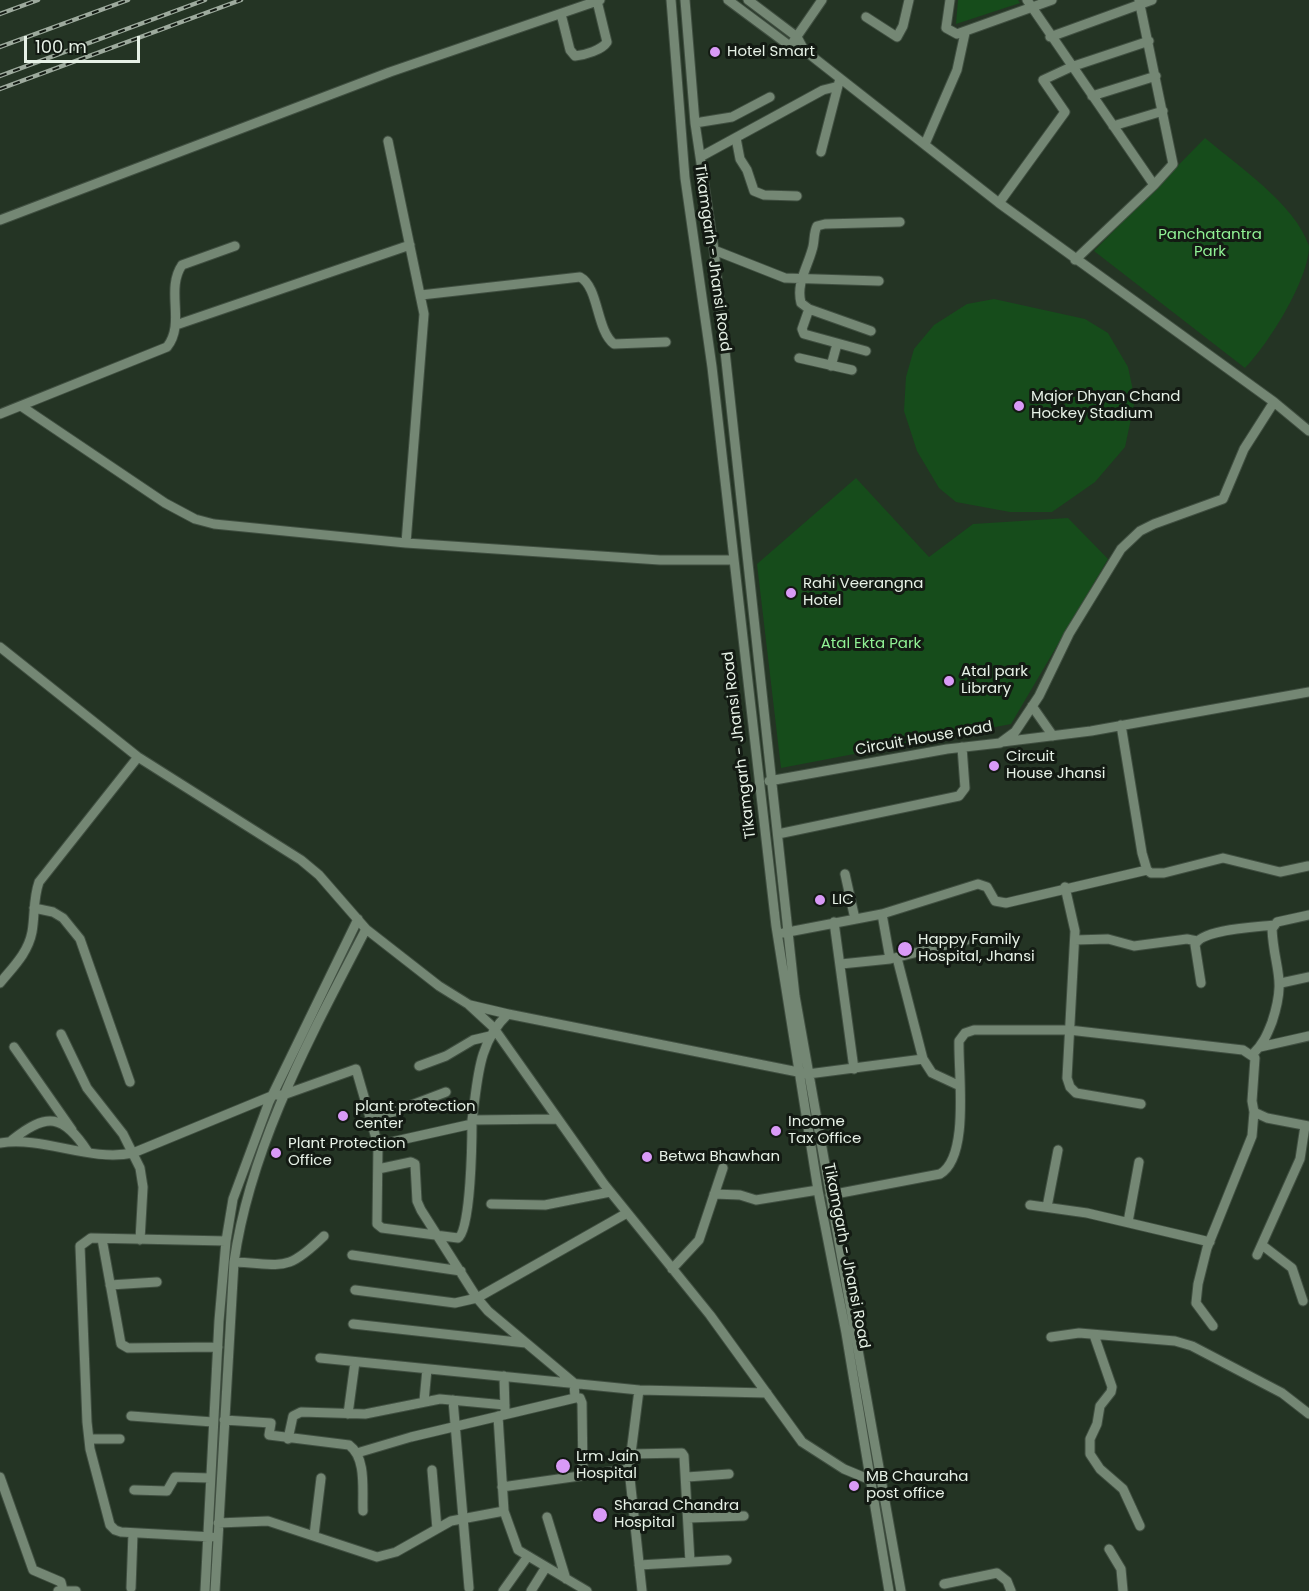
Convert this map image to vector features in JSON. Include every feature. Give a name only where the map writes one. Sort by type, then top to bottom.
[{"type":"street","name":"Tikamgarh - Jhansi Road","points":[[671,0],[685,178],[712,367],[777,935],[863,1369],[875,1481]]},
{"type":"street","name":"Tikamgarh - Jhansi Road","points":[[685,0],[695,123],[702,156],[714,250],[803,1074],[818,1190],[875,1481]]},
{"type":"street","points":[[728,0],[790,46],[804,50],[842,78],[999,203],[1274,402],[1309,431]]},
{"type":"street","points":[[748,0],[797,37],[804,50]]},
{"type":"street","points":[[790,46],[822,0]]},
{"type":"street","points":[[866,17],[897,38],[903,26],[909,0]]},
{"type":"street","points":[[950,0],[946,28],[957,34],[965,33],[1029,4],[1052,0]]},
{"type":"street","points":[[1050,37],[1140,2],[1152,0]]},
{"type":"street","points":[[0,220],[390,72],[598,1],[607,42],[602,48],[575,56],[570,50],[561,14]]},
{"type":"street","points":[[1075,260],[1173,164],[1140,2]]},
{"type":"street","points":[[1029,4],[1154,185]]},
{"type":"street","points":[[925,144],[957,70],[965,33]]},
{"type":"street","points":[[999,203],[1065,112],[1043,80],[1071,67],[1149,41]]},
{"type":"street","points":[[1092,96],[1156,76]]},
{"type":"street","points":[[821,152],[835,87],[842,78]]},
{"type":"street","points":[[702,156],[823,90],[835,87]]},
{"type":"street","points":[[695,123],[732,117],[770,97]]},
{"type":"street","points":[[1113,126],[1163,111]]},
{"type":"street","points":[[736,138],[740,159],[747,170],[754,191],[764,195],[797,196]]},
{"type":"street","points":[[388,141],[424,314],[422,368],[406,543]]},
{"type":"street","points":[[871,331],[809,309],[800,300],[802,279],[812,250],[816,226],[900,222]]},
{"type":"street","points":[[176,325],[410,245]]},
{"type":"street","points":[[0,414],[167,347],[174,339],[176,325],[177,271],[182,265],[235,246]]},
{"type":"street","points":[[714,250],[774,275],[802,279],[879,281]]},
{"type":"street","points":[[421,295],[580,277],[589,285],[608,336],[614,344],[666,342]]},
{"type":"street","points":[[809,309],[802,330],[804,334],[866,351]]},
{"type":"street","points":[[831,366],[837,344]]},
{"type":"street","points":[[799,358],[852,370]]},
{"type":"street","name":"Circuit House road","points":[[758,783],[1000,742],[1015,732],[1032,706],[1069,634],[1121,549],[1147,528],[1223,499],[1244,449],[1274,402]]},
{"type":"street","points":[[21,406],[165,503],[195,519],[275,531],[406,543],[660,560],[734,560]]},
{"type":"street","points":[[725,492],[739,490]]},
{"type":"street","points":[[0,647],[138,757],[301,860],[319,875],[366,929],[438,986],[468,1004],[803,1074],[923,1059]]},
{"type":"street","points":[[1000,742],[1121,725],[1309,692]]},
{"type":"street","points":[[1032,706],[1053,736]]},
{"type":"street","points":[[1121,725],[1147,870]]},
{"type":"street","points":[[778,834],[960,796],[965,788],[962,747]]},
{"type":"street","points":[[0,983],[25,952],[33,930],[39,882],[138,757]]},
{"type":"street","points":[[777,935],[882,914],[978,884],[987,887],[999,904],[1147,870],[1155,874],[1164,873],[1223,858],[1280,872],[1308,866]]},
{"type":"street","points":[[845,874],[855,919]]},
{"type":"street","points":[[1065,887],[1074,919],[1075,940],[1066,1062],[1067,1078],[1076,1093],[1142,1104]]},
{"type":"street","points":[[34,908],[53,912],[63,918],[80,939],[130,1082]]},
{"type":"street","points":[[882,914],[923,1059],[932,1073],[960,1086]]},
{"type":"street","points":[[1075,940],[1108,939],[1134,946],[1187,939],[1197,941],[1218,932],[1274,925],[1309,915]]},
{"type":"street","points":[[205,1591],[213,1537],[219,1523],[234,1262],[245,1201],[279,1095],[358,919]]},
{"type":"street","points":[[834,922],[854,1069]]},
{"type":"street","points":[[1213,1326],[1204,1318],[1196,1303],[1198,1284],[1210,1242],[1252,1136],[1256,1051],[1280,999],[1281,983],[1272,934],[1274,925]]},
{"type":"street","points":[[215,1591],[210,1478],[219,1321],[226,1241],[233,1199],[260,1124],[279,1095],[366,929]]},
{"type":"street","points":[[841,964],[894,958],[978,937]]},
{"type":"street","points":[[1197,941],[1201,983]]},
{"type":"street","points":[[1281,983],[1309,977]]},
{"type":"street","points":[[468,1004],[610,1192],[767,1393],[802,1442],[828,1461],[875,1481]]},
{"type":"street","points":[[419,1066],[446,1056],[491,1032],[508,1014]]},
{"type":"street","points":[[830,1195],[940,1174],[947,1170],[955,1155],[960,1086],[959,1041],[965,1033],[974,1030],[1070,1030],[1256,1051],[1309,1036]]},
{"type":"street","points":[[0,1143],[20,1140],[88,1152],[133,1153],[279,1095],[356,1068],[378,1145],[376,1221],[379,1227],[458,1238],[462,1235],[470,1178],[472,1122],[481,1059],[491,1032]]},
{"type":"street","points":[[61,1034],[87,1088],[118,1126],[133,1153],[143,1178],[140,1240]]},
{"type":"street","points":[[14,1047],[88,1152]]},
{"type":"street","points":[[372,1119],[446,1092]]},
{"type":"street","points":[[1254,1112],[1267,1118],[1307,1126],[1300,1159],[1257,1255]]},
{"type":"street","points":[[378,1145],[472,1122],[557,1119]]},
{"type":"street","points":[[10,1141],[32,1124],[41,1122],[62,1123],[72,1130]]},
{"type":"street","points":[[1047,1207],[1058,1150]]},
{"type":"street","points":[[378,1169],[411,1162],[415,1164],[417,1201],[477,1298],[574,1383],[575,1398]]},
{"type":"street","points":[[1128,1222],[1139,1162]]},
{"type":"street","points":[[672,1269],[699,1240],[723,1168]]},
{"type":"street","points":[[714,1194],[740,1195],[756,1200],[818,1190]]},
{"type":"street","points":[[491,1204],[560,1203],[610,1192]]},
{"type":"street","points":[[1030,1205],[1128,1222],[1210,1242]]},
{"type":"street","points":[[355,1290],[455,1303],[477,1298],[627,1213]]},
{"type":"street","points":[[823,1218],[834,1215]]},
{"type":"street","points":[[234,1262],[288,1265],[302,1258],[324,1236]]},
{"type":"street","points":[[213,1537],[132,1533],[115,1530],[110,1524],[89,1439],[84,1391],[80,1246],[86,1240],[102,1239],[226,1241]]},
{"type":"street","points":[[102,1239],[119,1338],[124,1346],[218,1347]]},
{"type":"street","points":[[1262,1245],[1292,1268],[1303,1301]]},
{"type":"street","points":[[352,1255],[461,1271]]},
{"type":"street","points":[[110,1286],[157,1282]]},
{"type":"street","points":[[219,1321],[231,1321]]},
{"type":"street","points":[[353,1324],[526,1343]]},
{"type":"street","points":[[1051,1337],[1069,1333],[1175,1341],[1192,1346],[1282,1393],[1309,1413]]},
{"type":"street","points":[[1094,1335],[1112,1387],[1100,1406],[1097,1424],[1090,1438],[1090,1455],[1100,1469],[1124,1489],[1140,1526]]},
{"type":"street","points":[[320,1358],[639,1390],[767,1393]]},
{"type":"street","points":[[348,1414],[355,1362]]},
{"type":"street","points":[[424,1401],[427,1369]]},
{"type":"street","points":[[852,1371],[863,1369]]},
{"type":"street","points":[[504,1376],[502,1487],[504,1511],[518,1550],[587,1591]]},
{"type":"street","points":[[639,1390],[629,1469],[642,1591]]},
{"type":"street","points":[[357,1453],[503,1412],[580,1398],[584,1475]]},
{"type":"street","points":[[288,1439],[296,1414],[378,1413],[424,1401],[453,1400],[503,1412]]},
{"type":"street","points":[[453,1400],[469,1588]]},
{"type":"street","points":[[214,1404],[225,1405]]},
{"type":"street","points":[[131,1416],[213,1422]]},
{"type":"street","points":[[224,1420],[271,1423],[269,1435],[349,1445],[357,1453],[361,1462],[363,1511]]},
{"type":"street","points":[[89,1439],[120,1439]]},
{"type":"street","points":[[631,1454],[682,1453],[686,1460],[690,1562]]},
{"type":"street","points":[[502,1487],[629,1469]]},
{"type":"street","points":[[432,1470],[437,1529]]},
{"type":"street","points":[[687,1477],[729,1474]]},
{"type":"street","points":[[0,1477],[33,1570],[58,1580],[61,1590],[76,1591]]},
{"type":"street","points":[[134,1490],[167,1491],[175,1477],[210,1478]]},
{"type":"street","points":[[314,1535],[321,1478]]},
{"type":"street","points":[[875,1481],[889,1591]]},
{"type":"street","points":[[875,1481],[901,1591]]},
{"type":"street","points":[[219,1523],[268,1521],[377,1557],[396,1552],[437,1529],[463,1518],[504,1511]]},
{"type":"street","points":[[688,1518],[744,1516]]},
{"type":"street","points":[[547,1517],[566,1578]]},
{"type":"street","points":[[131,1588],[132,1533]]},
{"type":"street","points":[[1108,1549],[1121,1569],[1123,1591]]},
{"type":"street","points":[[503,1591],[528,1556]]},
{"type":"street","points":[[639,1565],[727,1560]]},
{"type":"street","points":[[531,1591],[546,1567]]},
{"type":"street","points":[[944,1584],[997,1573],[1007,1581],[1011,1591]]},
{"type":"green space","points":[[958,0],[1018,0],[1020,3],[956,24]]},
{"type":"green space","name":"Panchatantra Park","points":[[1205,138],[1249,173],[1279,201],[1302,230],[1309,246],[1307,260],[1295,294],[1275,329],[1245,368],[1094,251]]},
{"type":"green space","name":"Major Dhyan Chand Hockey Stadium","points":[[994,299],[1085,319],[1108,333],[1128,367],[1135,400],[1125,447],[1095,482],[1052,512],[1010,512],[956,502],[939,488],[917,451],[904,411],[906,377],[914,349],[934,325],[967,304]]},
{"type":"green space","name":"Atal Ekta Park","points":[[856,478],[929,557],[973,524],[1068,518],[1108,559],[1011,724],[781,768],[757,564]]},
{"type":"railway","points":[[0,14],[38,0]]},
{"type":"railway","points":[[0,47],[128,0]]},
{"type":"railway","points":[[0,76],[205,0]]},
{"type":"railway","points":[[0,89],[241,0]]},
{"type":"place","name":"Hotel Smart","points":[[715,52]]},
{"type":"place","name":"Major Dhyan Chand Hockey Stadium","points":[[1019,406]]},
{"type":"place","name":"Rahi Veerangna Hotel","points":[[791,593]]},
{"type":"place","name":"Atal park Library","points":[[949,681]]},
{"type":"place","name":"Circuit House Jhansi","points":[[994,766]]},
{"type":"place","name":"LIC","points":[[820,900]]},
{"type":"place","name":"Happy Family Hospital, Jhansi","points":[[905,949]]},
{"type":"place","name":"plant protection center","points":[[343,1116]]},
{"type":"place","name":"Income Tax Office","points":[[776,1131]]},
{"type":"place","name":"Plant Protection Office","points":[[276,1153]]},
{"type":"place","name":"Betwa Bhawhan","points":[[647,1157]]},
{"type":"place","name":"Lrm Jain Hospital","points":[[563,1466]]},
{"type":"place","name":"MB Chauraha post office","points":[[854,1486]]},
{"type":"place","name":"Sharad Chandra Hospital","points":[[600,1515]]}]
